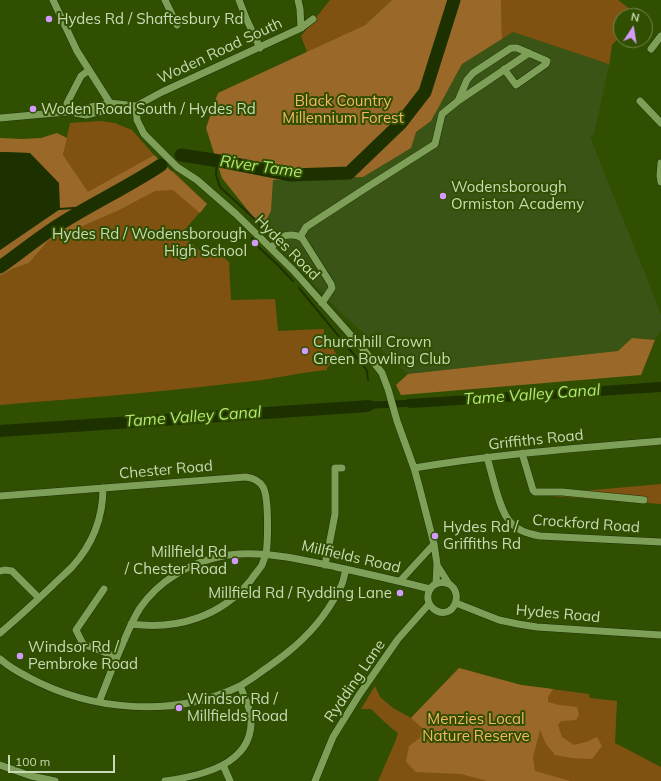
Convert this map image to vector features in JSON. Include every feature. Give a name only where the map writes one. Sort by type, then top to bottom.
[{"type":"street","points":[[53,0],[77,51],[110,103]]},
{"type":"street","points":[[164,0],[177,25]]},
{"type":"street","points":[[239,0],[260,48]]},
{"type":"street","points":[[298,0],[301,28]]},
{"type":"street","name":"Woden Road South","points":[[136,106],[162,92],[301,28],[314,19]]},
{"type":"street","points":[[651,50],[661,36]]},
{"type":"street","points":[[458,101],[467,80],[473,73],[512,48],[517,48],[546,60],[547,62],[516,85],[504,69]]},
{"type":"street","points":[[300,237],[306,227],[435,144],[442,114],[458,101],[529,53]]},
{"type":"street","points":[[67,112],[67,103],[81,76],[89,70]]},
{"type":"street","points":[[640,101],[661,124]]},
{"type":"street","points":[[0,118],[67,112],[110,103],[136,106]]},
{"type":"street","name":"Hydes Road","points":[[136,106],[137,120],[144,134],[177,167],[197,180],[272,248],[298,275],[364,350],[382,373],[414,468],[434,544],[437,564],[436,584]]},
{"type":"street","points":[[661,162],[661,182]]},
{"type":"street","points":[[272,248],[281,238],[290,235],[297,235],[302,238],[331,284],[332,288],[322,303]]},
{"type":"street","name":"Griffiths Road","points":[[414,468],[522,453],[661,441]]},
{"type":"street","points":[[522,453],[533,490],[535,492],[562,492],[644,500]]},
{"type":"street","name":"Crockford Road","points":[[487,457],[501,508],[509,521],[523,532],[540,536],[661,542]]},
{"type":"street","points":[[325,564],[334,514],[335,468],[342,468]]},
{"type":"street","name":"Chester Road","points":[[0,496],[246,477],[253,478],[259,482],[265,493],[267,520],[266,554]]},
{"type":"street","points":[[0,633],[40,598],[72,567],[87,548],[94,535],[100,518],[103,502],[103,488]]},
{"type":"street","points":[[400,581],[434,544]]},
{"type":"street","name":"Millfields Road","points":[[99,702],[116,657],[140,608],[154,591],[171,577],[190,566],[210,558],[232,554],[266,554],[293,557],[430,589]]},
{"type":"street","points":[[131,624],[146,626],[169,625],[191,620],[212,612],[230,600],[246,586],[260,568],[266,554]]},
{"type":"street","name":"Hydes Road","points":[[437,564],[456,593],[456,603],[499,620],[536,627],[661,634]]},
{"type":"street","points":[[0,659],[20,673],[39,683],[67,694],[99,702],[130,706],[172,705],[213,696],[240,686],[272,664],[306,636],[332,603],[343,582],[346,569]]},
{"type":"street","points":[[0,571],[5,570],[12,572],[40,598]]},
{"type":"street","points":[[449,584],[444,582],[436,584],[430,589],[428,595],[429,604],[437,611],[445,612],[451,610],[456,603]]},
{"type":"street","points":[[104,590],[76,630],[82,644],[116,657]]},
{"type":"street","name":"Rydding Lane","points":[[315,781],[333,737],[359,695],[398,639],[429,604]]},
{"type":"street","points":[[165,781],[188,778],[205,772],[223,765],[239,754],[246,744],[251,724],[249,711],[240,686]]},
{"type":"street","points":[[0,765],[31,776],[55,781]]},
{"type":"street","points":[[223,765],[230,781]]},
{"type":"shaded area","name":"Wodensborough Ormiston Academy","points":[[513,32],[609,65],[594,135],[590,136],[661,315],[661,331],[655,340],[632,338],[618,351],[408,374],[335,307],[262,228],[271,211],[273,180],[363,177],[431,121],[462,64]]},
{"type":"green space","points":[[330,0],[392,0],[365,25],[307,52],[301,36]]},
{"type":"green space","name":"Black Country Millennium Forest","points":[[392,0],[501,0],[502,39],[462,64],[431,121],[416,132],[411,148],[363,177],[273,180],[271,211],[262,228],[222,178],[206,128],[218,93],[365,25]]},
{"type":"green space","points":[[501,0],[618,0],[629,8],[613,8],[613,44],[609,65],[513,32],[502,39]]},
{"type":"green space","points":[[100,121],[115,123],[132,130],[154,155],[88,193],[63,155],[70,123]]},
{"type":"green space","points":[[57,133],[67,138],[63,155],[88,192],[154,155],[207,204],[200,213],[173,190],[155,191],[119,210],[48,241],[29,263],[12,269],[0,276],[0,250],[60,209],[30,153],[0,152],[0,138],[41,138]]},
{"type":"green space","points":[[173,171],[207,204],[181,234],[207,257],[215,250],[229,262],[231,300],[275,299],[278,331],[324,329],[324,334],[338,357],[327,368],[327,370],[263,380],[0,405],[0,276],[12,269],[29,263],[48,241]]},
{"type":"green space","points":[[632,338],[655,340],[641,375],[401,395],[396,385],[408,374],[618,351]]},
{"type":"green space","points":[[661,484],[661,504],[538,495]]},
{"type":"green space","name":"Menzies Local Nature Reserve","points":[[459,668],[521,685],[589,694],[590,698],[617,701],[615,743],[661,767],[661,781],[378,781],[398,733],[371,709],[361,709],[375,686],[380,697],[393,708],[411,718]]},
{"type":"green space","name":"Menzies Local Nature Reserve","points":[[459,668],[521,685],[553,689],[548,697],[548,702],[577,707],[579,715],[576,720],[561,721],[558,725],[562,737],[574,745],[597,737],[602,746],[592,759],[555,755],[546,744],[540,730],[533,757],[535,771],[570,781],[487,781],[461,774],[416,772],[406,762],[409,746],[420,738],[422,728],[411,718]]},
{"type":"water","points":[[0,152],[30,153],[59,183],[60,209],[0,250]]},
{"type":"water","name":"Tame Valley Canal","points":[[661,382],[661,392],[409,408],[404,403],[408,399]]},
{"type":"water","name":"Tame Valley Canal","points":[[369,400],[385,404],[382,407],[375,408],[369,412],[0,437],[0,425]]},
{"type":"waterway","name":"River Tame","points":[[181,155],[291,175],[349,173],[401,123],[425,92],[454,0]]},
{"type":"waterway","points":[[217,161],[216,175],[220,187],[259,223],[259,228]]},
{"type":"waterway","name":"River Tame","points":[[0,267],[60,224],[136,181],[161,165]]},
{"type":"waterway","points":[[59,209],[89,207]]},
{"type":"waterway","points":[[252,238],[252,241],[293,281]]},
{"type":"waterway","points":[[299,288],[365,368],[367,371],[368,380]]},
{"type":"waterway","points":[[376,405],[413,403]]},
{"type":"place","name":"Hydes Rd / Shaftesbury Rd","points":[[49,19]]},
{"type":"place","name":"Woden Road South / Hydes Rd","points":[[33,109]]},
{"type":"place","name":"Wodensborough Ormiston Academy","points":[[443,196]]},
{"type":"place","name":"Hydes Rd / Wodensborough High School","points":[[255,243]]},
{"type":"place","name":"Churchhill Crown Green Bowling Club","points":[[305,351]]},
{"type":"place","name":"Hydes Rd / Griffiths Rd","points":[[435,536]]},
{"type":"place","name":"Millfield Rd / Chester Road","points":[[235,561]]},
{"type":"place","name":"Millfield Rd / Rydding Lane","points":[[400,593]]},
{"type":"place","name":"Windsor Rd / Pembroke Road","points":[[20,656]]},
{"type":"place","name":"Windsor Rd / Millfields Road","points":[[179,708]]}]
